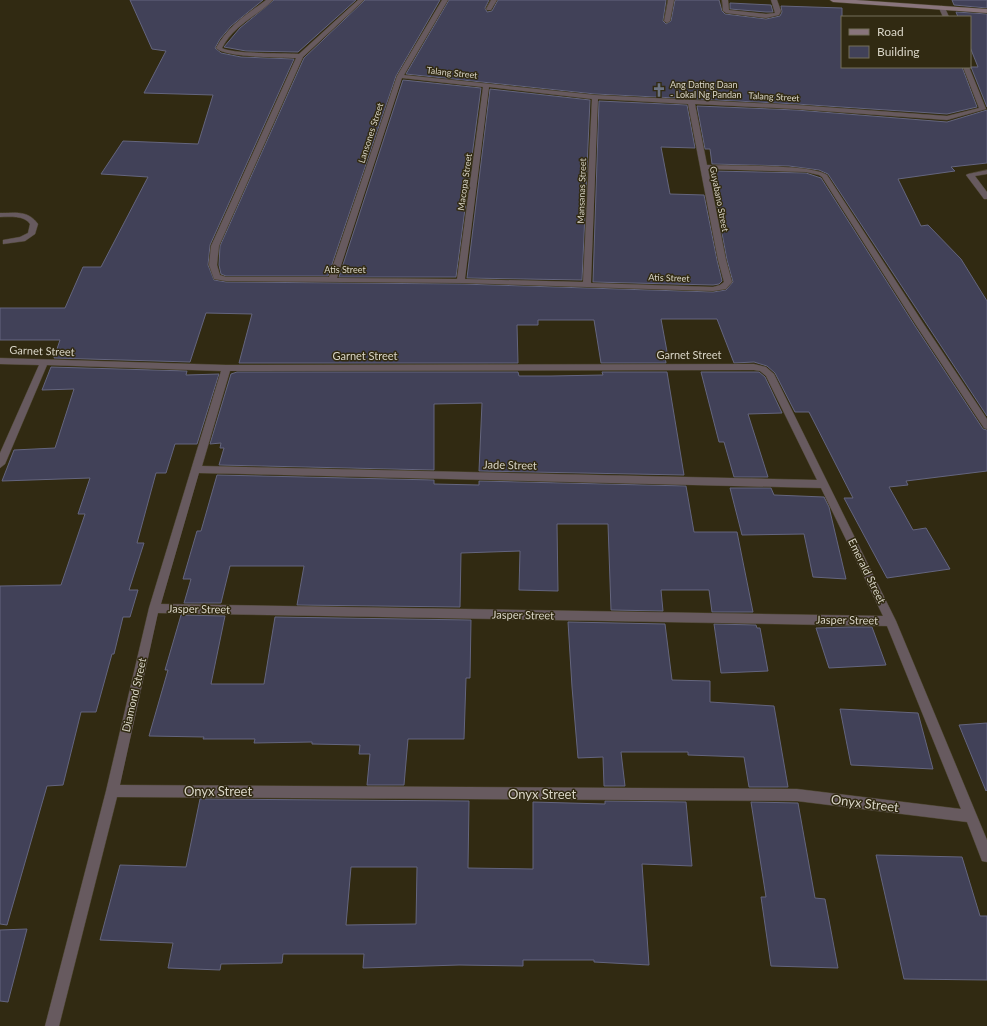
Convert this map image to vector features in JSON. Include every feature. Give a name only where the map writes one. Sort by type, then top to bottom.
[{"type":"main road","points":[[833,0],[987,11]]},
{"type":"street","points":[[270,0],[232,28],[222,41],[219,48],[223,52],[300,56]]},
{"type":"street","name":"Atis Street","points":[[361,0],[300,56],[215,246],[213,265],[217,277],[226,279],[460,281],[713,289]]},
{"type":"street","name":"Lansones Street","points":[[332,280],[400,76],[444,0]]},
{"type":"street","points":[[489,9],[494,0]]},
{"type":"street","points":[[667,21],[671,0]]},
{"type":"street","points":[[725,0],[726,11],[766,16],[777,14],[778,11],[774,0]]},
{"type":"street","points":[[942,8],[946,16]]},
{"type":"street","name":"Talang Street","points":[[400,76],[595,96],[947,118],[983,109],[966,68]]},
{"type":"street","name":"Macopa Street","points":[[460,281],[486,86]]},
{"type":"street","name":"Mansanas Street","points":[[587,285],[595,96]]},
{"type":"street","name":"Guyabano Street","points":[[691,102],[722,260],[728,278],[728,282],[723,287],[713,289]]},
{"type":"street","points":[[704,167],[806,170],[821,173],[825,176],[920,325],[987,426]]},
{"type":"street","points":[[987,172],[970,175],[987,197]]},
{"type":"street","points":[[0,215],[20,215],[30,218],[34,224],[31,234],[22,239],[6,242]]},
{"type":"street","name":"Garnet Street","points":[[0,361],[226,368],[731,367]]},
{"type":"street","points":[[0,464],[44,363]]},
{"type":"street","name":"Emerald Street","points":[[731,367],[754,366],[763,369],[770,374],[891,621],[987,856]]},
{"type":"street","name":"Diamond Street","points":[[52,1026],[112,791],[154,608],[226,368]]},
{"type":"street","name":"Jade Street","points":[[195,469],[825,484]]},
{"type":"street","name":"Jasper Street","points":[[154,608],[891,621]]},
{"type":"street","name":"Onyx Street","points":[[112,791],[797,795],[970,816]]},
{"type":"building","points":[[130,0],[263,0],[231,26],[220,39],[215,48],[221,53],[241,57],[294,59],[210,245],[208,265],[214,280],[226,282],[461,284],[713,292],[726,290],[733,282],[727,260],[715,195],[713,171],[806,173],[821,178],[915,326],[983,429],[987,430],[987,471],[906,481],[908,485],[889,487],[913,530],[926,528],[950,569],[887,578],[844,498],[853,498],[809,412],[795,412],[775,373],[767,366],[754,362],[734,363],[717,319],[661,319],[668,357],[665,357],[666,363],[601,363],[594,320],[538,320],[538,325],[517,325],[518,363],[239,363],[252,314],[206,313],[190,362],[54,358],[60,340],[0,340],[0,308],[65,308],[83,267],[101,267],[148,177],[101,174],[123,141],[198,144],[213,95],[144,93],[166,51],[152,49]]},
{"type":"building","points":[[274,0],[356,0],[298,52],[246,51],[224,47],[240,28]]},
{"type":"building","points":[[365,0],[440,0],[396,76],[328,276],[226,276],[221,274],[219,265],[220,246],[304,58]]},
{"type":"building","points":[[449,0],[489,0],[485,8],[487,12],[492,11],[498,0],[666,0],[663,21],[666,24],[671,21],[675,0],[719,0],[722,11],[725,14],[766,19],[780,16],[782,12],[781,6],[842,8],[841,68],[962,68],[977,107],[947,114],[796,104],[595,94],[406,74]]},
{"type":"building","points":[[952,0],[987,0],[987,8],[954,5]]},
{"type":"building","points":[[730,3],[771,5],[773,12],[730,9]]},
{"type":"building","points":[[956,12],[987,14],[987,107],[971,67],[978,67],[971,50],[971,16],[958,16]]},
{"type":"building","points":[[403,80],[481,88],[456,277],[339,277]]},
{"type":"building","points":[[490,89],[590,100],[582,280],[467,278]]},
{"type":"building","points":[[599,101],[687,105],[695,148],[661,147],[670,194],[704,195],[722,281],[719,284],[593,282]]},
{"type":"building","points":[[697,106],[796,110],[947,122],[987,110],[987,163],[951,167],[955,171],[898,179],[921,226],[928,225],[961,259],[987,301],[987,416],[828,174],[819,170],[789,166],[712,164],[710,149],[705,149]]},
{"type":"building","points":[[51,367],[187,371],[186,375],[219,374],[197,444],[175,444],[166,473],[156,473],[137,543],[144,543],[129,590],[138,590],[130,617],[123,617],[114,654],[112,654],[96,712],[81,712],[63,785],[47,786],[7,925],[0,924],[0,586],[61,585],[85,514],[78,514],[90,478],[2,481],[14,450],[55,448],[74,389],[42,390]]},
{"type":"building","points":[[237,372],[518,372],[519,376],[551,376],[603,375],[602,372],[667,372],[684,475],[479,471],[482,403],[434,404],[434,470],[219,465],[224,448],[220,448],[221,443],[210,444],[231,374]]},
{"type":"building","points":[[701,372],[759,372],[765,377],[782,413],[748,414],[768,477],[734,477],[724,442],[719,442]]},
{"type":"building","points":[[217,475],[434,480],[434,484],[479,485],[479,481],[686,486],[694,532],[737,532],[753,612],[712,612],[709,590],[661,590],[663,611],[611,610],[608,524],[557,524],[558,591],[519,590],[520,551],[461,553],[460,607],[297,605],[304,566],[230,566],[221,603],[184,603],[191,579],[183,579],[197,531],[201,531]]},
{"type":"building","points":[[730,488],[771,488],[774,495],[824,497],[829,507],[846,579],[813,577],[804,534],[742,535]]},
{"type":"building","points":[[181,615],[225,616],[211,684],[264,684],[275,617],[471,620],[470,678],[466,678],[464,739],[408,739],[404,785],[367,785],[370,754],[359,754],[360,745],[312,744],[312,742],[254,743],[255,739],[203,739],[204,737],[149,736],[168,670],[165,670]]},
{"type":"building","points":[[568,622],[665,624],[672,680],[710,681],[710,702],[774,706],[788,787],[749,787],[744,757],[688,755],[688,752],[621,752],[625,786],[604,786],[603,757],[578,758]]},
{"type":"building","points":[[714,624],[756,625],[757,628],[760,628],[768,671],[721,673]]},
{"type":"building","points":[[872,627],[886,665],[829,668],[816,628]]},
{"type":"building","points":[[840,709],[918,713],[933,769],[851,765]]},
{"type":"building","points":[[987,723],[987,790],[986,791],[959,725]]},
{"type":"building","points":[[200,799],[469,801],[468,868],[533,869],[533,802],[605,804],[605,801],[686,802],[692,866],[642,864],[649,965],[594,962],[594,960],[523,960],[523,966],[459,965],[363,968],[364,954],[283,954],[282,963],[221,964],[220,970],[168,968],[173,943],[100,940],[120,865],[186,867]],"holes":[[[351,867],[417,867],[416,924],[346,925]]]},
{"type":"building","points":[[751,802],[798,803],[815,898],[825,899],[838,968],[771,966],[761,897],[766,897]]},
{"type":"building","points":[[876,855],[962,857],[980,916],[987,916],[987,980],[904,979]]},
{"type":"building","points":[[27,929],[8,1002],[0,1001],[0,930]]},
{"type":"place","name":"Ang Dating Daan - Lokal Ng Pandan","points":[[659,90]]}]
